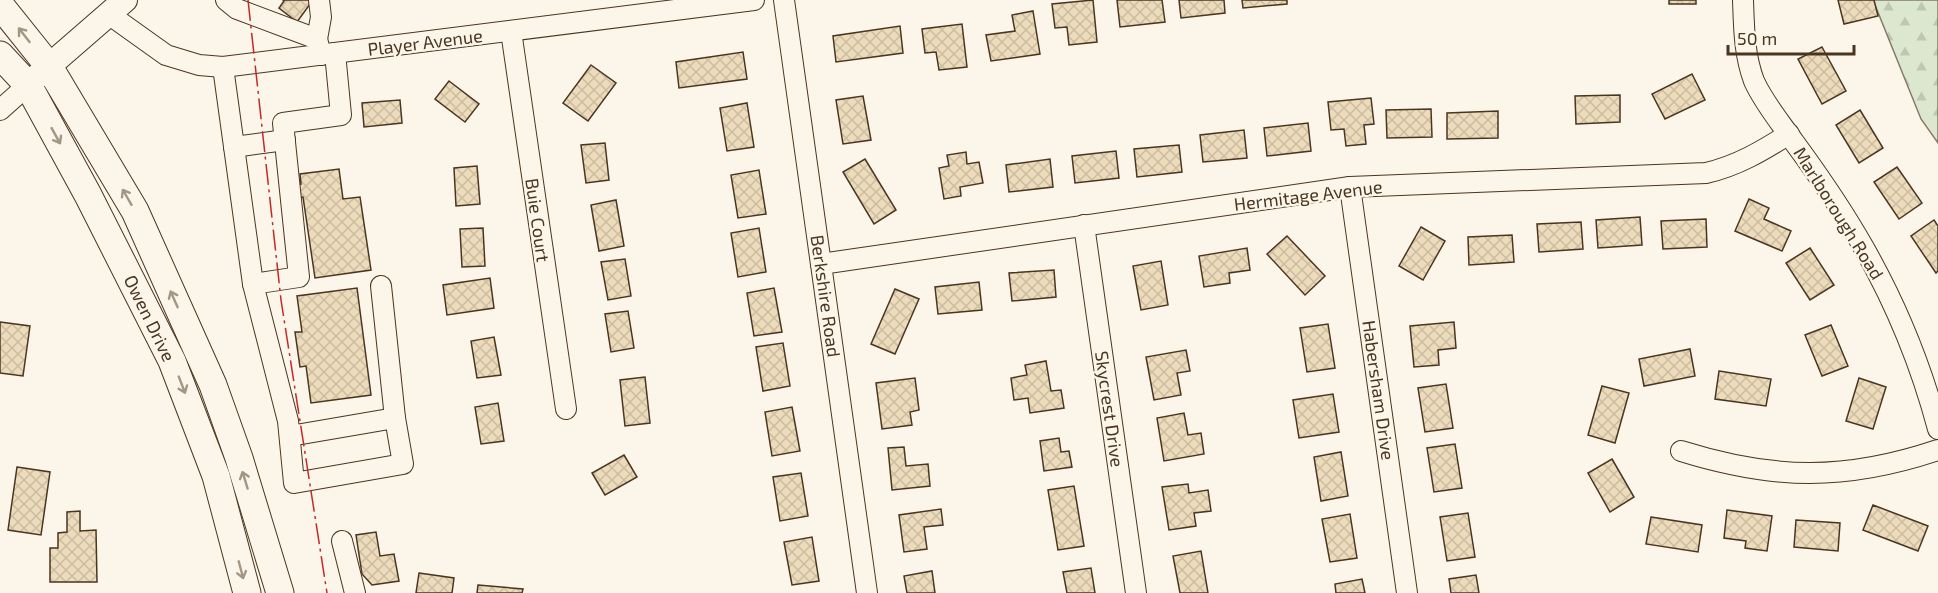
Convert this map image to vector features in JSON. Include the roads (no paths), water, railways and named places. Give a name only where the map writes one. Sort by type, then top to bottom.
[{"type":"highway","name":"Owen Drive","points":[[0,5],[48,65],[135,211],[213,385],[239,459],[280,593]]},
{"type":"highway","name":"Owen Drive","points":[[0,55],[28,85],[88,195],[172,361],[216,476],[247,593]]},
{"type":"main road","points":[[28,85],[48,65],[118,8]]},
{"type":"street","points":[[226,0],[237,9],[324,49]]},
{"type":"street","points":[[253,284],[299,278],[284,123],[341,115],[324,49],[319,0]]},
{"type":"street","name":"Player Avenue","points":[[118,8],[166,55],[199,65],[223,68],[324,49],[511,31],[754,0]]},
{"type":"street","name":"Berkshire Road","points":[[784,0],[867,593]]},
{"type":"street","name":"Marlborough Road","points":[[1743,0],[1743,33],[1755,82],[1767,105],[1830,192],[1864,248],[1898,312],[1930,398],[1938,429]]},
{"type":"street","name":"Buie Court","points":[[511,31],[566,409]]},
{"type":"street","points":[[223,68],[253,284],[288,421],[294,483],[403,464],[395,418],[381,286]]},
{"type":"street","points":[[0,110],[28,85]]},
{"type":"street","name":"Hermitage Avenue","points":[[821,264],[1350,187],[1706,173],[1746,160],[1789,134]]},
{"type":"street","points":[[234,147],[285,140]]},
{"type":"street","name":"Habersham Drive","points":[[1350,187],[1407,593]]},
{"type":"street","name":"Skycrest Drive","points":[[1084,225],[1136,593]]},
{"type":"street","points":[[290,436],[395,418]]},
{"type":"street","points":[[1682,451],[1756,470],[1797,474],[1836,473],[1878,467],[1938,450]]},
{"type":"street","points":[[342,541],[356,593]]}]
